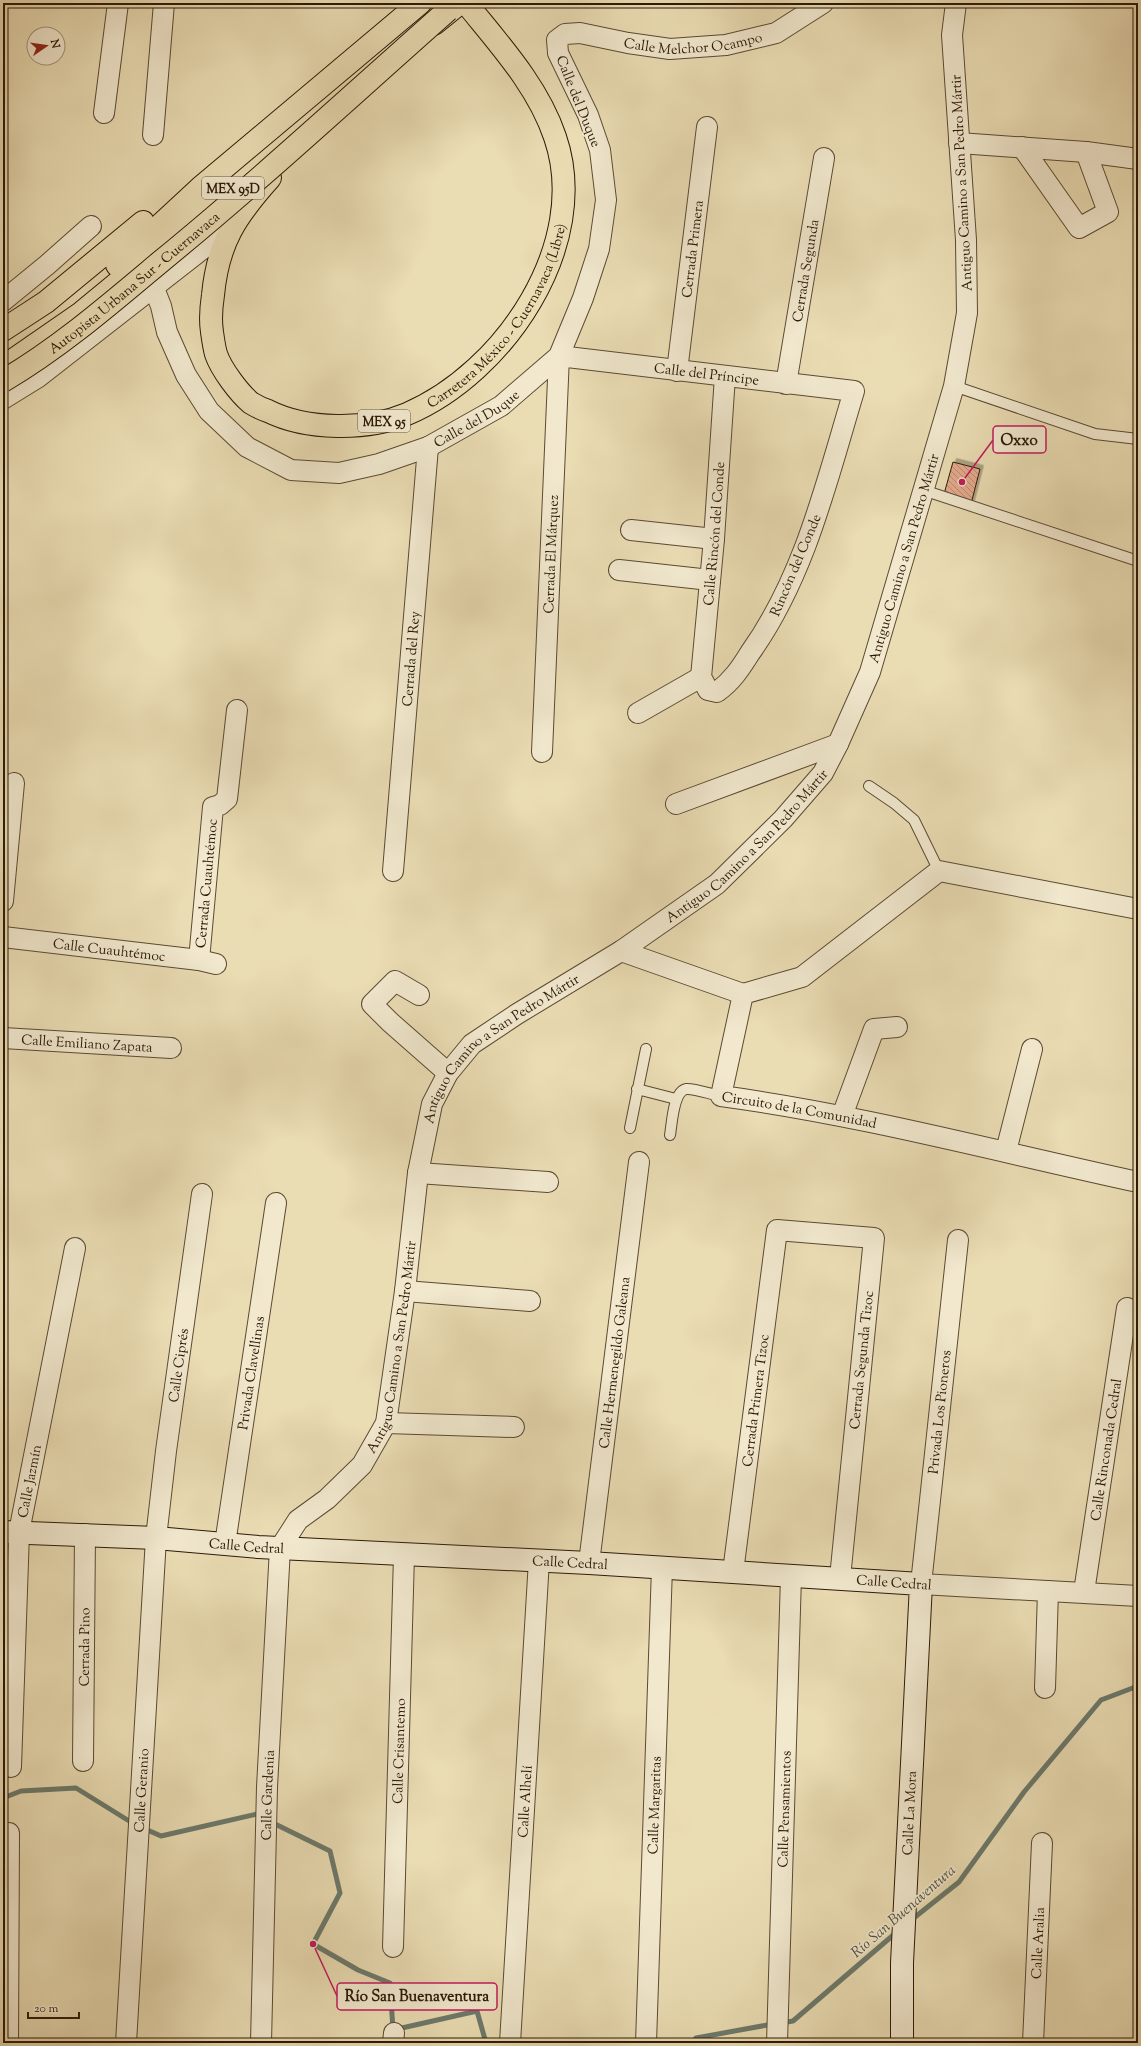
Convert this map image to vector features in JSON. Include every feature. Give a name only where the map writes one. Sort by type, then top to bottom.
[{"type":"main road","name":"MEX 95D","points":[[3,330],[46,302],[411,3]]},
{"type":"main road","name":"Autopista Urbana Sur - Cuernavaca","points":[[3,355],[72,306],[200,188],[420,3]]},
{"type":"main road","name":"MEX 95D","points":[[3,367],[81,313],[185,226],[337,105],[459,3]]},
{"type":"main road","name":"Autopista Urbana Sur - Cuernavaca","points":[[3,381],[28,366],[88,322],[203,227],[459,3]]},
{"type":"main road","name":"Carretera México - Cuernavaca (Libre)","points":[[337,105],[250,200],[232,226],[223,247],[215,275],[210,320],[217,355],[231,380],[252,403],[282,418],[312,424],[350,425],[379,423],[407,414],[442,395],[476,370],[519,322],[549,265],[563,215],[563,170],[556,138],[544,111],[526,80],[466,3]]},
{"type":"street","points":[[104,113],[118,3]]},
{"type":"street","points":[[153,135],[164,3]]},
{"type":"street","name":"Calle Melchor Ocampo","points":[[557,40],[565,34],[580,33],[628,43],[670,49],[726,45],[776,33],[823,3]]},
{"type":"street","name":"Antiguo Camino a San Pedro Mártir","points":[[280,1548],[298,1520],[327,1499],[362,1465],[386,1423],[418,1173],[432,1104],[448,1073],[472,1044],[516,1014],[621,951],[717,884],[783,819],[823,773],[838,744],[870,672],[954,386],[967,313],[966,240],[952,35],[956,3]]},
{"type":"street","name":"Calle del Duque","points":[[153,286],[161,306],[168,332],[186,375],[209,411],[248,447],[291,470],[339,473],[379,464],[428,447],[501,406],[559,356],[583,298],[599,249],[606,200],[600,150],[588,115],[558,53],[557,40]]},
{"type":"street","name":"Cerrada Primera","points":[[677,370],[706,127]]},
{"type":"street","points":[[959,144],[1086,152],[1138,159]]},
{"type":"street","points":[[1022,147],[1079,228],[1108,212],[1086,152]]},
{"type":"street","name":"Cerrada Segunda","points":[[786,384],[824,158]]},
{"type":"street","points":[[3,301],[47,266],[91,226]]},
{"type":"street","points":[[3,399],[37,378],[153,286],[232,226]]},
{"type":"street","name":"Calle del Príncipe","points":[[559,356],[854,391]]},
{"type":"street","name":"Cerrada El Márquez","points":[[542,752],[559,356]]},
{"type":"street","name":"Calle Rincón del Conde","points":[[705,683],[710,580],[725,376]]},
{"type":"street","name":"Rincón del Conde","points":[[638,713],[705,683],[717,692],[729,683],[769,627],[811,533],[854,391]]},
{"type":"street","name":"Cerrada del Rey","points":[[393,871],[428,447]]},
{"type":"street","points":[[631,530],[714,539]]},
{"type":"street","points":[[618,570],[710,580]]},
{"type":"street","name":"Cerrada Cuauhtémoc","points":[[207,962],[213,807],[220,805],[227,798],[237,710]]},
{"type":"street","points":[[676,804],[838,744]]},
{"type":"street","points":[[3,901],[14,783]]},
{"type":"street","points":[[621,951],[743,994],[802,977],[939,871],[1138,909]]},
{"type":"street","name":"Calle Cuauhtémoc","points":[[3,937],[207,962]]},
{"type":"street","points":[[419,995],[395,981],[372,1004],[390,1022],[448,1073]]},
{"type":"street","name":"Circuito de la Comunidad","points":[[743,994],[721,1096],[842,1116],[1006,1151],[1138,1182]]},
{"type":"street","points":[[842,1116],[874,1029],[897,1027]]},
{"type":"street","name":"Calle Emiliano Zapata","points":[[3,1038],[171,1048]]},
{"type":"street","points":[[1006,1151],[1032,1049]]},
{"type":"street","name":"Calle Hermenegildo Galeana","points":[[589,1563],[639,1162]]},
{"type":"street","points":[[418,1173],[548,1182]]},
{"type":"street","name":"Calle Ciprés","points":[[156,1538],[166,1451],[202,1194]]},
{"type":"street","name":"Privada Clavellinas","points":[[225,1544],[276,1203]]},
{"type":"street","name":"Cerrada Primera Tizoc","points":[[733,1572],[777,1230]]},
{"type":"street","name":"Cerrada Segunda Tizoc","points":[[777,1230],[874,1238],[840,1578]]},
{"type":"street","name":"Privada Los Pioneros","points":[[921,1584],[958,1240]]},
{"type":"street","name":"Calle Jazmín","points":[[11,1767],[11,1532],[75,1248]]},
{"type":"street","points":[[404,1291],[530,1301]]},
{"type":"street","name":"Calle Rinconada Cedral","points":[[1084,1592],[1127,1308]]},
{"type":"street","points":[[386,1423],[514,1427]]},
{"type":"street","name":"Calle Cedral","points":[[11,1532],[156,1538],[404,1556],[539,1560],[1138,1596]]},
{"type":"street","name":"Cerrada Pino","points":[[83,1761],[85,1534]]},
{"type":"street","name":"Calle Geranio","points":[[126,2043],[156,1538]]},
{"type":"street","name":"Calle Gardenia","points":[[260,2043],[264,1848],[280,1548]]},
{"type":"street","name":"Calle Crisantemo","points":[[393,1947],[404,1556]]},
{"type":"street","name":"Calle Alhelí","points":[[510,2040],[539,1560]]},
{"type":"street","name":"Calle Margaritas","points":[[646,2043],[662,1567]]},
{"type":"street","name":"Calle Pensamientos","points":[[777,2042],[780,1991],[791,1576]]},
{"type":"street","name":"Calle La Mora","points":[[902,2043],[902,1963],[921,1584]]},
{"type":"street","points":[[1045,1688],[1048,1591]]},
{"type":"street","points":[[8,2043],[9,1833]]},
{"type":"street","name":"Calle Aralia","points":[[1033,2043],[1042,1843]]},
{"type":"lane","points":[[954,386],[1095,434],[1138,439]]},
{"type":"lane","points":[[923,490],[1138,561]]},
{"type":"lane","points":[[869,786],[894,803],[914,820],[939,871]]},
{"type":"lane","points":[[630,1128],[646,1049]]},
{"type":"lane","points":[[637,1089],[676,1099]]},
{"type":"lane","points":[[670,1135],[676,1099],[680,1093],[687,1089],[721,1096]]},
{"type":"building","points":[[953,462],[980,469],[971,504],[944,494]]},
{"type":"waterway","name":"Río San Buenaventura","points":[[910,1921],[959,1882],[1024,1792],[1101,1700],[1138,1686]]},
{"type":"waterway","name":"Río San Buenaventura","points":[[3,1798],[21,1791],[76,1788],[134,1824]]},
{"type":"waterway","name":"Río San Buenaventura","points":[[143,1828],[161,1836],[257,1814],[262,1817]]},
{"type":"waterway","name":"Río San Buenaventura","points":[[271,1822],[330,1851],[340,1893],[313,1944],[358,1970],[390,1983],[393,2030],[477,2011],[486,2043]]},
{"type":"waterway","name":"Río San Buenaventura","points":[[781,2023],[793,2021],[898,1931]]},
{"type":"waterway","name":"Río San Buenaventura","points":[[692,2043],[696,2038],[773,2024]]},
{"type":"place","name":"Oxxo","points":[[962,482]]},
{"type":"place","name":"Río San Buenaventura","points":[[313,1944]]}]
